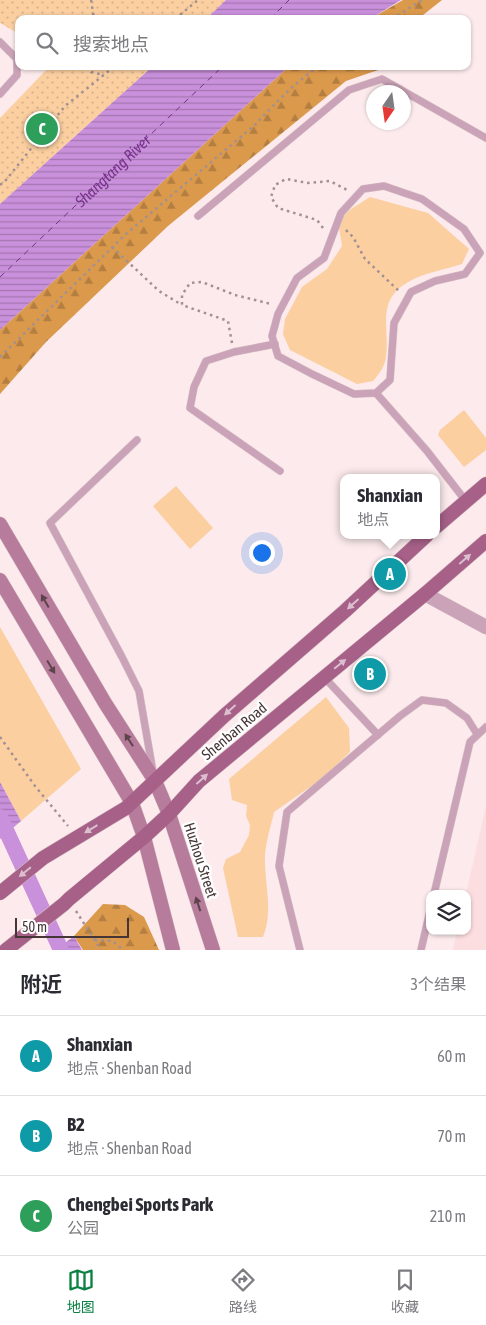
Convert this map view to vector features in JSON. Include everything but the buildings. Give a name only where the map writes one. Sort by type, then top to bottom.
[{"type":"main road","points":[[440,523],[486,484]]},
{"type":"main road","name":"Huzhou Street","points":[[1,527],[101,696],[155,781],[169,814],[213,950]]},
{"type":"main road","name":"Shenban Road","points":[[4,890],[42,858],[132,803],[224,716],[423,539]]},
{"type":"main road","name":"Shenban Road","points":[[11,946],[144,837],[169,814],[199,781],[425,594],[486,541]]},
{"type":"main road","points":[[0,580],[132,803],[144,837],[173,950]]},
{"type":"street","points":[[425,594],[486,627]]},
{"type":"lane","points":[[0,42],[15,56]]},
{"type":"lane","points":[[0,94],[17,75],[17,70]]},
{"type":"lane","points":[[198,216],[348,90],[382,79],[486,138]]},
{"type":"lane","points":[[384,186],[422,199],[464,229],[480,253],[465,274],[435,281],[411,292],[394,323],[390,380],[376,393],[354,394],[278,356],[272,336],[278,314],[297,278],[324,258],[338,222],[341,213],[363,189],[384,186]]},
{"type":"lane","points":[[274,344],[234,352],[206,361],[194,387],[190,408],[280,470]]},
{"type":"lane","points":[[376,393],[427,451],[465,500]]},
{"type":"lane","points":[[137,440],[50,523],[139,691],[155,781]]},
{"type":"lane","points":[[324,677],[378,735]]},
{"type":"lane","points":[[300,950],[278,866],[287,812],[422,700],[446,703],[467,718],[477,734]]},
{"type":"lane","points":[[435,890],[470,742],[486,727]]},
{"type":"lane","points":[[421,950],[426,928]]},
{"type":"path","points":[[91,0],[93,15]]},
{"type":"path","points":[[180,15],[198,0]]},
{"type":"path","points":[[398,15],[422,0]]},
{"type":"path","points":[[90,70],[91,72],[104,75]]},
{"type":"path","points":[[0,185],[65,106],[110,70]]},
{"type":"path","points":[[0,357],[126,234],[256,124],[270,108],[313,70]]},
{"type":"path","points":[[332,239],[317,220],[278,208],[271,196],[276,185],[286,178],[308,183],[330,181],[356,196]]},
{"type":"path","points":[[338,222],[353,237],[365,259],[408,299]]},
{"type":"path","points":[[112,247],[159,291],[182,305],[228,321],[234,352]]},
{"type":"path","points":[[182,305],[182,296],[190,283],[202,282],[234,295],[282,307]]},
{"type":"path","points":[[0,737],[35,786],[77,837]]},
{"type":"path","points":[[66,901],[101,950]]},
{"type":"path","points":[[94,940],[113,941],[122,950]]},
{"type":"shaded area","points":[[0,0],[226,0],[210,15],[15,15],[15,32],[0,23]]},
{"type":"shaded area","points":[[46,70],[149,70],[0,204],[0,118]]},
{"type":"shaded area","points":[[370,197],[428,213],[469,249],[462,264],[428,273],[415,278],[399,288],[388,305],[386,314],[387,346],[384,364],[373,381],[357,384],[290,350],[283,334],[285,319],[302,287],[327,269],[342,246],[338,221],[351,209]]},
{"type":"shaded area","points":[[464,410],[486,438],[486,450],[464,467],[438,435],[440,430]]},
{"type":"shaded area","points":[[176,486],[213,528],[190,549],[153,506]]},
{"type":"shaded area","points":[[0,627],[81,769],[21,821],[0,782]]},
{"type":"shaded area","points":[[326,697],[349,728],[350,752],[323,778],[274,812],[265,855],[268,907],[266,927],[263,937],[238,937],[223,868],[226,859],[240,852],[249,835],[250,825],[246,816],[247,805],[232,800],[229,779]]},
{"type":"shaded area","points":[[486,806],[486,950],[453,950],[456,935],[471,935],[471,890],[467,890]]},
{"type":"green space","points":[[403,0],[442,0],[423,15],[377,15]]},
{"type":"green space","points":[[285,70],[378,70],[346,81],[168,226],[46,342],[0,394],[0,330]]},
{"type":"green space","points":[[103,904],[125,905],[144,917],[159,950],[83,950],[74,936]]},
{"type":"water","points":[[226,0],[401,0],[377,15],[210,15]]},
{"type":"water","name":"Shangtang River","points":[[149,70],[285,70],[0,330],[0,204]]},
{"type":"water","points":[[0,782],[21,821],[0,839]]},
{"type":"water","points":[[74,936],[82,950],[56,950]]},
{"type":"waterway","points":[[0,817],[61,950]]},
{"type":"ferry route","points":[[274,15],[289,0]]},
{"type":"ferry route","points":[[0,277],[219,70]]},
{"type":"place","name":"Chengbei Sports Park","points":[[42,129]]},
{"type":"place","name":"Shanxian","points":[[390,574]]},
{"type":"place","name":"B2","points":[[370,674]]}]
